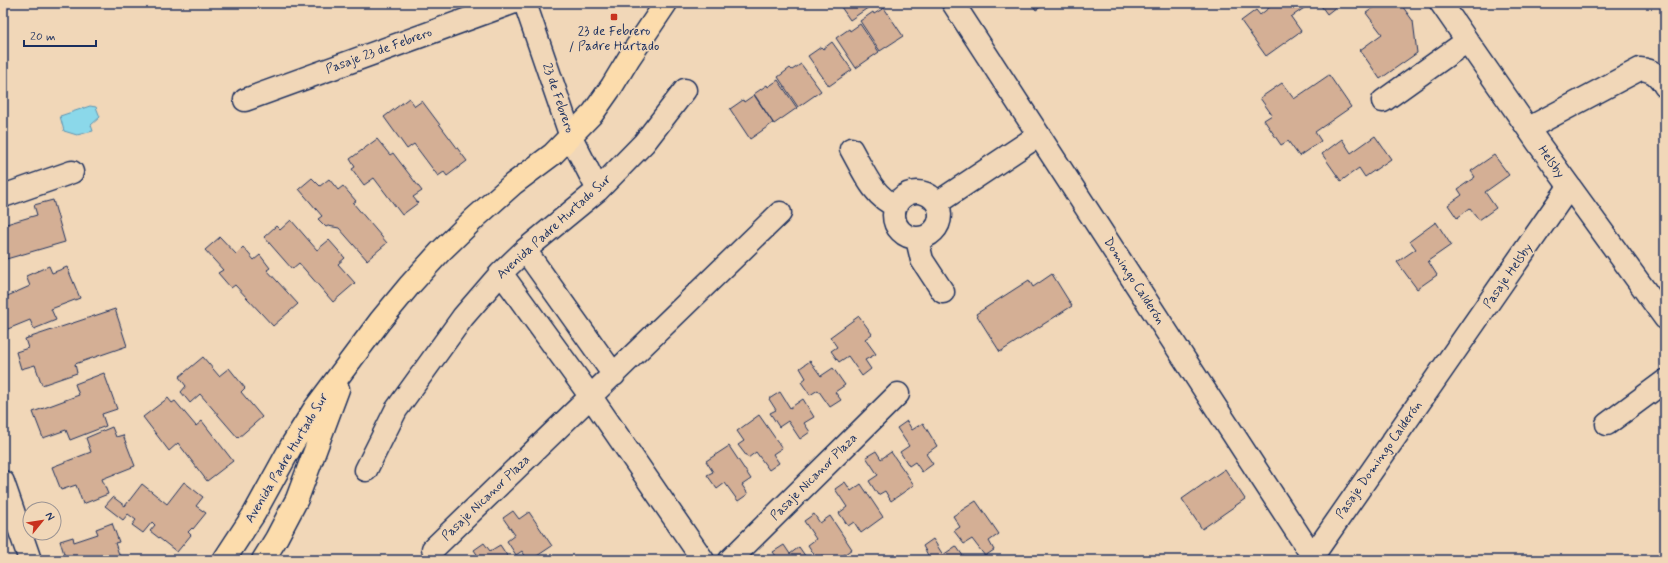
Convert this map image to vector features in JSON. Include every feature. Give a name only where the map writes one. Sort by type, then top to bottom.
[{"type":"main road","name":"Avenida Padre Hurtado Sur","points":[[224,560],[254,514],[293,443],[315,408],[409,286],[440,252],[475,218],[513,184],[533,170],[571,137],[593,113],[666,3]]},
{"type":"main road","name":"Avenida Padre Hurtado Sur","points":[[263,560],[297,500],[333,400],[353,357]]},
{"type":"street","name":"Pasaje 23 de Febrero","points":[[245,100],[512,3]]},
{"type":"street","name":"23 de Febrero","points":[[525,3],[571,137],[598,190]]},
{"type":"street","name":"Domingo Calderón","points":[[953,3],[1313,558]]},
{"type":"street","name":"Helsby","points":[[1441,3],[1569,187],[1665,318]]},
{"type":"street","points":[[1382,101],[1466,41]]},
{"type":"street","points":[[1529,128],[1640,69],[1648,69],[1657,74],[1665,86]]},
{"type":"street","name":"Avenida Padre Hurtado Sur","points":[[366,470],[396,410],[463,317],[501,273],[525,250],[598,190],[644,143],[685,90]]},
{"type":"street","points":[[937,204],[1039,135]]},
{"type":"street","points":[[851,149],[878,195],[887,203],[896,206]]},
{"type":"street","points":[[3,196],[72,172]]},
{"type":"street","name":"Pasaje Helsby","points":[[1446,364],[1569,187]]},
{"type":"street","points":[[912,193],[926,194],[937,204],[940,211],[940,219],[932,233],[917,239],[902,233],[897,227],[894,213],[896,206],[905,196],[912,193]]},
{"type":"street","name":"Pasaje Nicanor Plaza","points":[[433,549],[780,213]]},
{"type":"street","points":[[917,239],[922,260],[943,292]]},
{"type":"street","points":[[525,250],[614,375]]},
{"type":"street","points":[[501,273],[591,397],[703,560]]},
{"type":"street","name":"Pasaje Domingo Calderón","points":[[1313,558],[1446,364]]},
{"type":"street","points":[[1607,424],[1665,381]]},
{"type":"street","name":"Pasaje Nicanor Plaza","points":[[730,560],[898,394]]},
{"type":"street","points":[[3,482],[30,560]]},
{"type":"water","points":[[90,106],[96,107],[100,117],[91,125],[93,131],[77,135],[64,131],[60,116]]},
{"type":"building","points":[[841,3],[875,3],[850,20],[841,7],[843,6]]},
{"type":"building","points":[[1031,3],[1047,3],[1036,10]]},
{"type":"building","points":[[1275,3],[1310,4],[1291,17],[1301,31],[1266,56],[1241,21],[1256,10],[1260,15]]},
{"type":"building","points":[[1319,3],[1341,3],[1327,14]]},
{"type":"building","points":[[1381,3],[1400,3],[1413,21],[1417,53],[1380,79],[1360,50],[1382,34],[1366,13]]},
{"type":"building","points":[[884,8],[903,36],[880,51],[860,21],[873,12],[874,14]]},
{"type":"building","points":[[860,24],[879,52],[856,68],[836,38],[849,29],[850,31]]},
{"type":"building","points":[[832,42],[852,70],[829,86],[808,56],[821,47],[823,49]]},
{"type":"building","points":[[801,64],[821,91],[798,107],[778,77],[790,68],[792,70]]},
{"type":"building","points":[[1329,75],[1351,107],[1315,132],[1321,141],[1299,156],[1288,141],[1281,145],[1264,120],[1272,115],[1260,98],[1282,83],[1294,99]]},
{"type":"building","points":[[778,80],[797,108],[774,124],[754,94],[767,85],[768,87]]},
{"type":"building","points":[[754,95],[773,123],[750,139],[730,109],[743,100],[744,102]]},
{"type":"building","points":[[409,98],[415,106],[422,101],[467,161],[447,176],[444,172],[438,176],[414,144],[407,149],[384,117]]},
{"type":"building","points":[[1375,136],[1391,159],[1365,177],[1359,168],[1341,181],[1322,154],[1342,139],[1351,153]]},
{"type":"building","points":[[377,139],[390,155],[393,153],[422,191],[413,197],[418,203],[402,215],[374,178],[364,185],[352,169],[355,167],[350,159]]},
{"type":"building","points":[[1494,155],[1509,175],[1485,192],[1496,208],[1479,220],[1470,208],[1457,218],[1448,205],[1462,195],[1458,189],[1475,177],[1471,171]]},
{"type":"building","points":[[312,178],[320,186],[329,179],[338,190],[343,186],[356,201],[353,203],[387,243],[367,260],[339,228],[326,227],[318,219],[322,216],[299,189]]},
{"type":"building","points":[[53,200],[65,242],[3,260],[3,225],[37,215],[34,205]]},
{"type":"building","points":[[291,220],[317,250],[329,240],[345,258],[338,264],[355,283],[333,302],[299,263],[292,269],[264,237],[276,226],[280,230]]},
{"type":"building","points":[[1436,222],[1451,245],[1428,261],[1437,275],[1417,289],[1397,262],[1416,249],[1410,241]]},
{"type":"building","points":[[220,237],[236,254],[243,247],[254,260],[260,255],[270,268],[267,270],[298,304],[273,326],[235,285],[231,288],[218,273],[223,270],[205,250]]},
{"type":"building","points":[[49,266],[52,273],[67,267],[80,298],[51,309],[56,320],[34,329],[30,320],[3,331],[3,298],[30,286],[26,276]]},
{"type":"building","points":[[1052,274],[1072,306],[1000,352],[976,314],[1029,280],[1033,287]]},
{"type":"building","points":[[115,309],[127,346],[75,364],[77,373],[42,385],[35,365],[21,369],[16,352],[28,348],[25,339]]},
{"type":"building","points":[[859,316],[872,334],[865,339],[876,354],[865,360],[871,369],[862,376],[848,356],[839,362],[831,351],[837,347],[830,337]]},
{"type":"building","points":[[203,357],[219,376],[229,368],[245,388],[241,392],[262,417],[238,438],[200,394],[190,403],[181,392],[186,386],[179,377]]},
{"type":"building","points":[[810,361],[821,376],[833,368],[845,385],[835,392],[841,400],[830,407],[818,390],[810,395],[801,382],[806,378],[800,368]]},
{"type":"building","points":[[104,373],[117,409],[102,414],[106,426],[70,440],[66,430],[43,438],[33,412],[79,395],[75,384]]},
{"type":"building","points":[[780,392],[790,408],[803,399],[814,417],[804,423],[810,432],[800,439],[788,421],[779,427],[770,413],[776,410],[769,399]]},
{"type":"building","points":[[168,398],[172,403],[175,401],[196,426],[202,421],[233,461],[207,481],[178,443],[169,451],[143,417]]},
{"type":"building","points":[[759,415],[782,448],[773,454],[779,463],[769,470],[756,452],[748,458],[738,445],[744,441],[737,431]]},
{"type":"building","points":[[907,421],[912,430],[923,423],[937,446],[926,454],[933,464],[922,472],[915,462],[909,466],[900,452],[909,446],[897,428]]},
{"type":"building","points":[[112,427],[116,437],[123,435],[135,466],[102,479],[108,494],[83,504],[76,485],[61,490],[52,467],[91,452],[86,438]]},
{"type":"building","points":[[729,446],[751,479],[742,485],[748,494],[738,501],[725,483],[717,489],[707,475],[713,472],[706,461]]},
{"type":"building","points":[[876,451],[881,459],[891,452],[914,485],[891,501],[885,491],[878,495],[869,481],[878,475],[866,457]]},
{"type":"building","points":[[1225,469],[1245,499],[1202,529],[1182,499]]},
{"type":"building","points":[[184,482],[203,497],[196,506],[206,513],[193,529],[192,528],[188,532],[191,535],[177,552],[150,531],[155,525],[152,522],[143,533],[132,525],[136,520],[128,514],[123,520],[105,506],[113,497],[125,506],[142,484],[167,504]]},
{"type":"building","points":[[845,482],[851,491],[861,484],[883,517],[861,533],[854,522],[848,526],[839,513],[847,507],[835,489]]},
{"type":"building","points":[[976,501],[999,534],[989,541],[994,550],[985,556],[972,539],[964,544],[954,531],[960,527],[953,516]]},
{"type":"building","points":[[513,511],[519,519],[529,512],[552,546],[531,560],[528,560],[522,551],[516,555],[507,541],[515,535],[503,518]]},
{"type":"building","points":[[814,514],[820,523],[830,516],[852,549],[837,560],[826,560],[823,555],[817,559],[808,545],[816,539],[804,521]]},
{"type":"building","points":[[112,523],[119,542],[115,543],[121,560],[66,560],[60,541],[73,537],[74,542],[98,534],[96,529]]},
{"type":"building","points":[[933,539],[943,555],[956,546],[966,560],[924,560],[929,557],[923,546]]},
{"type":"building","points":[[484,543],[490,551],[500,545],[510,560],[481,560],[474,550]]},
{"type":"building","points":[[784,545],[790,554],[799,547],[808,560],[779,560],[773,552]]},
{"type":"place","name":"23 de Febrero / Padre Hurtado","points":[[614,17]]}]
